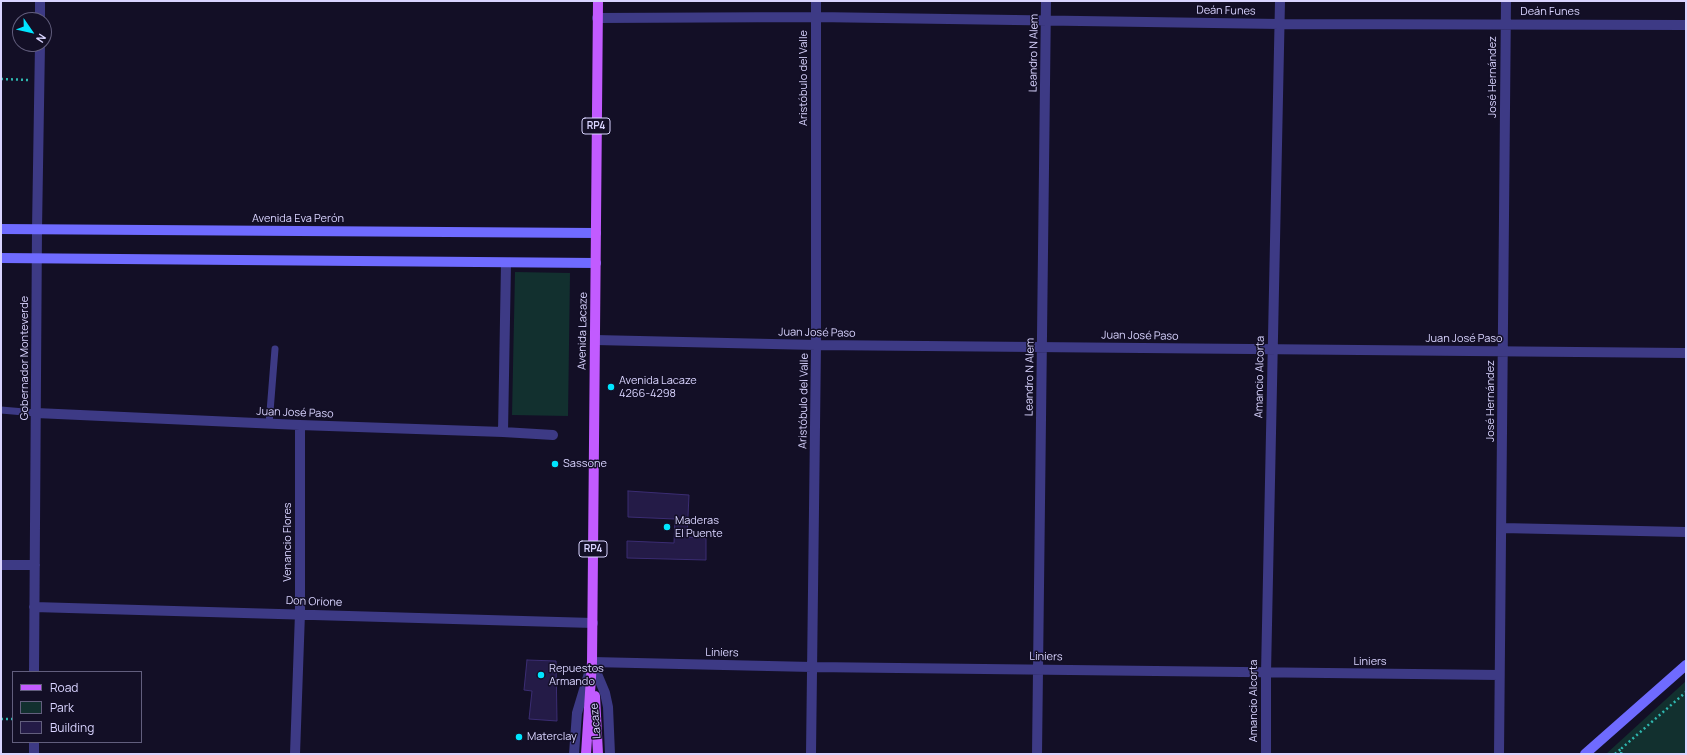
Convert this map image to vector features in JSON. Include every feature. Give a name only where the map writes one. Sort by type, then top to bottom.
[{"type":"main road","name":"Avenida Lacaze","points":[[586,754],[593,623],[598,1]]},
{"type":"main road","name":"Avenida Eva Perón","points":[[1,229],[596,233]]},
{"type":"main road","points":[[1,258],[596,264]]},
{"type":"main road","name":"Avenida Lacaze","points":[[592,662],[598,754]]},
{"type":"main road","points":[[1585,754],[1686,665]]},
{"type":"street","points":[[40,1],[40,12]]},
{"type":"street","name":"Aristóbulo del Valle","points":[[811,754],[816,345],[816,1]]},
{"type":"street","name":"Leandro N Alem","points":[[1037,754],[1046,1]]},
{"type":"street","name":"Amancio Alcorta","points":[[1266,754],[1272,349],[1280,1]]},
{"type":"street","name":"José Hernández","points":[[1499,754],[1498,675],[1502,528],[1506,1]]},
{"type":"street","name":"Deán Funes","points":[[597,18],[816,17],[1279,24],[1686,25]]},
{"type":"street","name":"Gobernador Monteverde","points":[[34,671],[40,52]]},
{"type":"street","points":[[503,432],[506,263]]},
{"type":"street","name":"Juan José Paso","points":[[595,340],[816,345],[1686,353]]},
{"type":"street","name":"Juan José Paso","points":[[36,413],[300,426],[503,432],[553,435]]},
{"type":"street","name":"Venancio Flores","points":[[295,754],[300,614],[300,426]]},
{"type":"street","points":[[1502,528],[1686,532]]},
{"type":"street","points":[[1,565],[35,565]]},
{"type":"street","name":"Don Orione","points":[[34,607],[593,623]]},
{"type":"street","name":"Liniers","points":[[592,662],[812,667],[1498,675]]},
{"type":"street","name":"Lacaze","points":[[574,754],[577,713],[592,662]]},
{"type":"street","name":"Lacaze","points":[[592,662],[605,693],[608,706],[610,754]]},
{"type":"street","points":[[34,743],[34,754]]},
{"type":"lane","points":[[269,424],[275,349]]},
{"type":"lane","points":[[1,410],[36,413]]},
{"type":"path","points":[[1,79],[39,80]]},
{"type":"path","points":[[1615,754],[1686,692]]},
{"type":"path","points":[[1,719],[12,719]]},
{"type":"path","points":[[1621,754],[1622,748]]},
{"type":"green space","points":[[515,272],[570,273],[568,416],[512,415]]},
{"type":"green space","points":[[1686,681],[1686,754],[1606,754]]},
{"type":"building","name":"Maderas El Puente","points":[[628,491],[689,495],[687,537],[706,538],[706,560],[627,558],[627,541],[674,543],[675,519],[628,517]]},
{"type":"building","points":[[527,660],[556,661],[557,721],[529,719],[532,691],[524,690]]},
{"type":"place","name":"Avenida Lacaze 4266-4298","points":[[611,387]]},
{"type":"place","name":"Sassone","points":[[555,464]]},
{"type":"place","name":"Maderas El Puente","points":[[667,527]]},
{"type":"place","name":"Repuestos Armando","points":[[541,675]]},
{"type":"place","name":"Materclay","points":[[519,737]]}]
